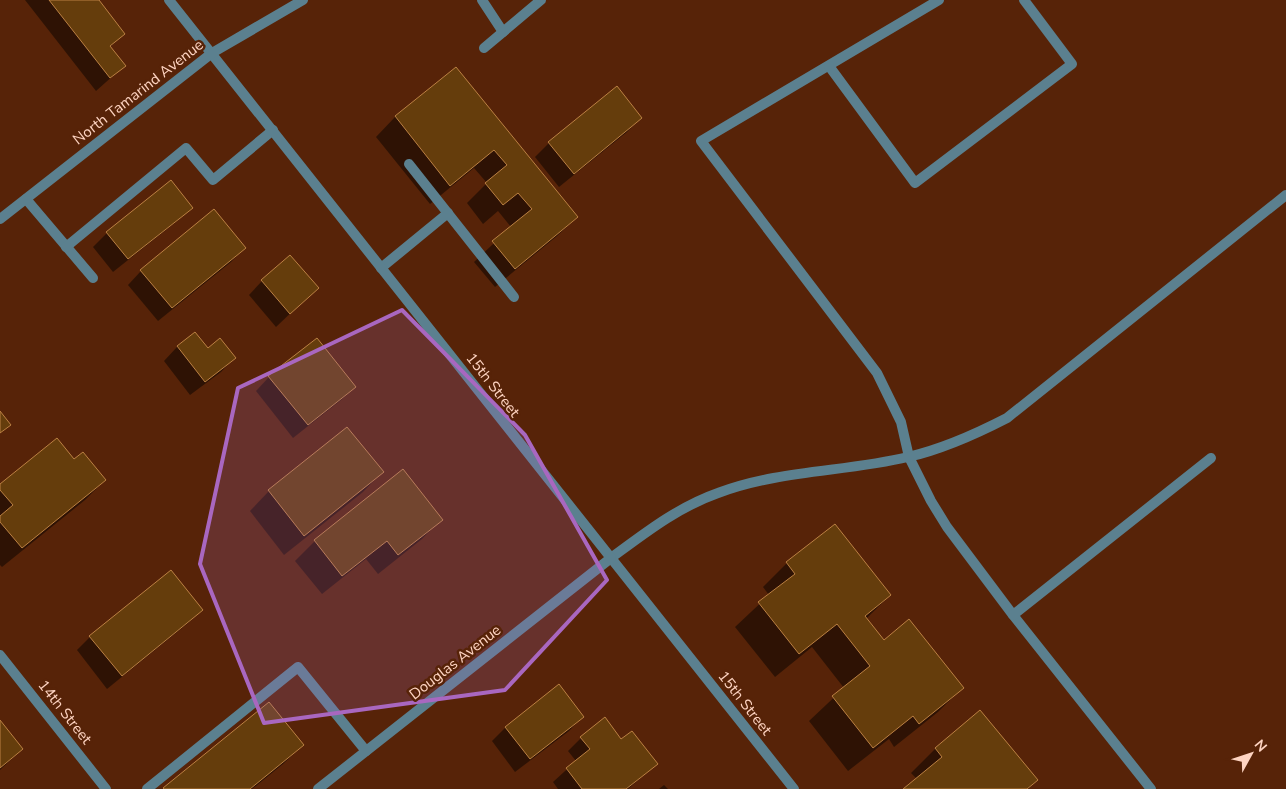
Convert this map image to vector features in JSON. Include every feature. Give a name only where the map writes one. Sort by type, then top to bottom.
[{"type":"street","name":"15th Street","points":[[169,0],[794,789]]},
{"type":"street","name":"North Tamarind Avenue","points":[[0,219],[212,53],[303,0]]},
{"type":"street","points":[[482,0],[503,32]]},
{"type":"street","points":[[484,48],[541,0]]},
{"type":"street","points":[[939,0],[701,141],[877,373],[901,422],[908,457],[947,527],[1151,789]]},
{"type":"street","points":[[829,66],[915,183],[1072,64],[1024,0]]},
{"type":"street","points":[[66,247],[186,148],[213,180],[273,130]]},
{"type":"street","points":[[409,164],[514,297]]},
{"type":"street","name":"Douglas Avenue","points":[[318,789],[610,558],[667,517],[718,492],[750,482],[790,474],[908,457],[979,432],[1007,418],[1286,195]]},
{"type":"street","points":[[26,199],[93,278]]},
{"type":"street","points":[[381,268],[448,213]]},
{"type":"street","points":[[1013,614],[1211,458]]},
{"type":"street","name":"14th Street","points":[[0,655],[106,789]]},
{"type":"street","points":[[147,789],[298,667],[366,751]]},
{"type":"highlighted area","points":[[402,310],[525,435],[607,580],[505,690],[264,723],[200,564],[238,388]]},
{"type":"building","points":[[49,0],[99,0],[125,34],[110,46],[126,66],[110,78]]},
{"type":"building","points":[[456,67],[578,217],[515,269],[492,241],[532,209],[518,193],[503,205],[485,183],[507,165],[494,150],[450,186],[395,116]]},
{"type":"building","points":[[617,86],[642,118],[574,174],[548,142]]},
{"type":"building","points":[[171,180],[193,208],[128,259],[106,232]]},
{"type":"building","points":[[214,209],[246,248],[172,308],[140,270]]},
{"type":"building","points":[[290,255],[319,288],[290,314],[261,280]]},
{"type":"building","points":[[195,332],[208,348],[220,338],[236,358],[205,382],[177,346]]},
{"type":"building","points":[[317,338],[356,387],[308,425],[268,376]]},
{"type":"building","points":[[0,411],[11,425],[0,433]]},
{"type":"building","points":[[347,427],[384,472],[304,536],[268,490]]},
{"type":"building","points":[[57,438],[74,459],[83,452],[106,480],[22,548],[0,522],[0,516],[13,505],[0,490],[0,484]]},
{"type":"building","points":[[403,469],[443,520],[398,555],[387,541],[342,576],[314,540]]},
{"type":"building","points":[[835,524],[891,595],[865,616],[884,640],[909,619],[964,688],[919,724],[913,716],[873,748],[832,696],[870,666],[837,624],[799,654],[758,602],[795,574],[786,562]]},
{"type":"building","points":[[171,570],[203,610],[122,676],[89,636]]},
{"type":"building","points":[[559,684],[584,717],[530,759],[505,727]]},
{"type":"building","points":[[269,702],[304,745],[250,789],[163,788]]},
{"type":"building","points":[[980,710],[1038,780],[1027,789],[903,789],[942,757],[935,748]]},
{"type":"building","points":[[605,717],[621,739],[632,731],[658,764],[626,789],[582,789],[566,768],[590,749],[580,737]]},
{"type":"building","points":[[0,720],[23,749],[0,768]]}]
